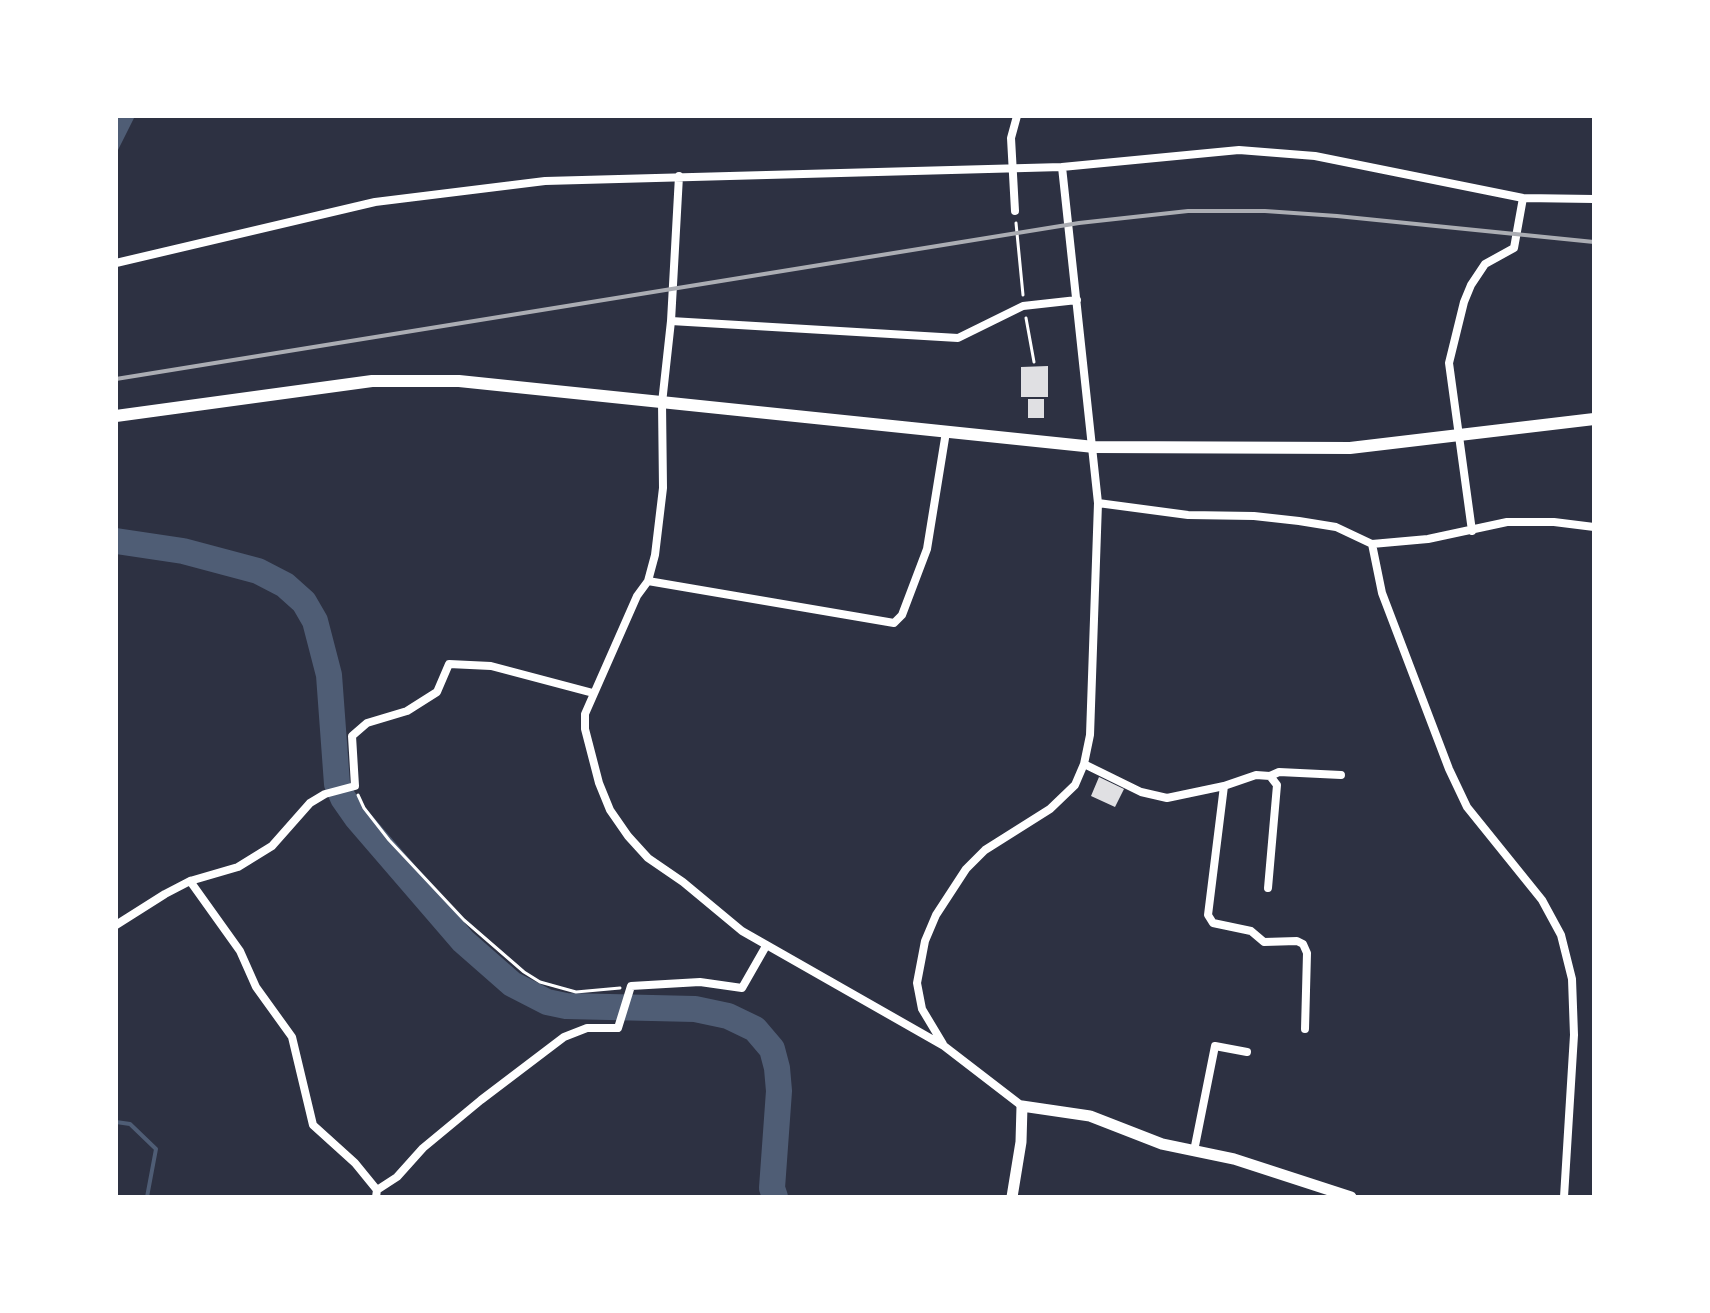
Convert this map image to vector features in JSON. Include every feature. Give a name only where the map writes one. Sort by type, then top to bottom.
[{"type":"highway","points":[[116,416],[372,381],[459,381],[1094,447],[1350,448],[1594,419]]},
{"type":"main road","points":[[1012,1197],[1021,1142],[1022,1106],[1090,1116],[1162,1144],[1234,1159],[1351,1197]]},
{"type":"street","points":[[1015,211],[1011,138],[1017,116]]},
{"type":"street","points":[[116,263],[375,202],[545,181],[1062,167],[1239,150],[1315,156],[1523,198],[1594,199]]},
{"type":"street","points":[[944,1046],[922,1009],[917,983],[925,941],[936,915],[966,869],[985,850],[1064,798],[1075,785],[1084,764],[1090,720],[1098,503],[1062,167]]},
{"type":"street","points":[[679,176],[671,321],[662,403],[663,488],[655,555],[648,581],[637,596],[585,714],[585,729],[599,783],[619,823],[648,858],[683,882],[742,931],[847,988],[944,1046],[1022,1106]]},
{"type":"street","points":[[1472,531],[1449,377],[1451,352],[1464,302],[1478,273],[1485,264],[1514,248],[1523,198]]},
{"type":"street","points":[[671,321],[958,338],[1023,306],[1077,300]]},
{"type":"street","points":[[648,581],[894,623],[902,615],[927,549],[946,432]]},
{"type":"street","points":[[1098,503],[1188,515],[1254,516],[1299,521],[1336,527],[1372,544],[1428,539],[1507,522],[1554,522],[1594,527]]},
{"type":"street","points":[[1372,544],[1382,593],[1449,769],[1467,807],[1542,900],[1561,935],[1572,979],[1574,1035],[1564,1197]]},
{"type":"street","points":[[116,925],[190,881],[238,867],[272,846],[310,803],[325,794],[353,787],[352,736],[367,723],[407,711],[437,692],[449,664],[491,666],[593,693]]},
{"type":"street","points":[[1084,764],[1141,792],[1167,798],[1224,786],[1256,775],[1270,776],[1279,772],[1341,775]]},
{"type":"street","points":[[1268,888],[1277,785],[1270,776]]},
{"type":"street","points":[[1224,786],[1208,915],[1213,923],[1251,931],[1260,941],[1297,941],[1303,944],[1307,953],[1305,1029]]},
{"type":"street","points":[[190,881],[240,951],[256,987],[292,1037],[313,1125],[355,1163],[377,1194],[423,1148],[564,1037],[587,1028],[618,1028],[630,988],[700,982],[742,988],[766,946]]},
{"type":"street","points":[[1194,1151],[1215,1046],[1247,1052]]},
{"type":"path","points":[[1015,211],[1023,306]]},
{"type":"path","points":[[1027,324],[1034,362]]},
{"type":"path","points":[[353,787],[364,808],[389,840],[464,920],[524,972],[540,982],[576,992],[630,988]]},
{"type":"water","points":[[116,116],[135,116],[116,154]]},
{"type":"building","points":[[1048,366],[1048,397],[1021,397],[1021,367]]},
{"type":"building","points":[[1028,399],[1044,399],[1044,418],[1028,418]]},
{"type":"building","points":[[1099,777],[1124,789],[1115,807],[1091,796]]},
{"type":"waterway","points":[[116,541],[183,551],[258,571],[285,585],[304,602],[315,621],[329,675],[337,784],[343,798],[463,941],[512,984],[547,1002],[566,1006],[695,1009],[728,1016],[755,1029],[772,1049],[777,1068],[779,1091],[772,1188],[775,1197]]},
{"type":"waterway","points":[[116,1122],[130,1124],[156,1149],[147,1197]]},
{"type":"railway","points":[[116,379],[1079,223],[1188,211],[1265,211],[1337,216],[1594,242]]}]
